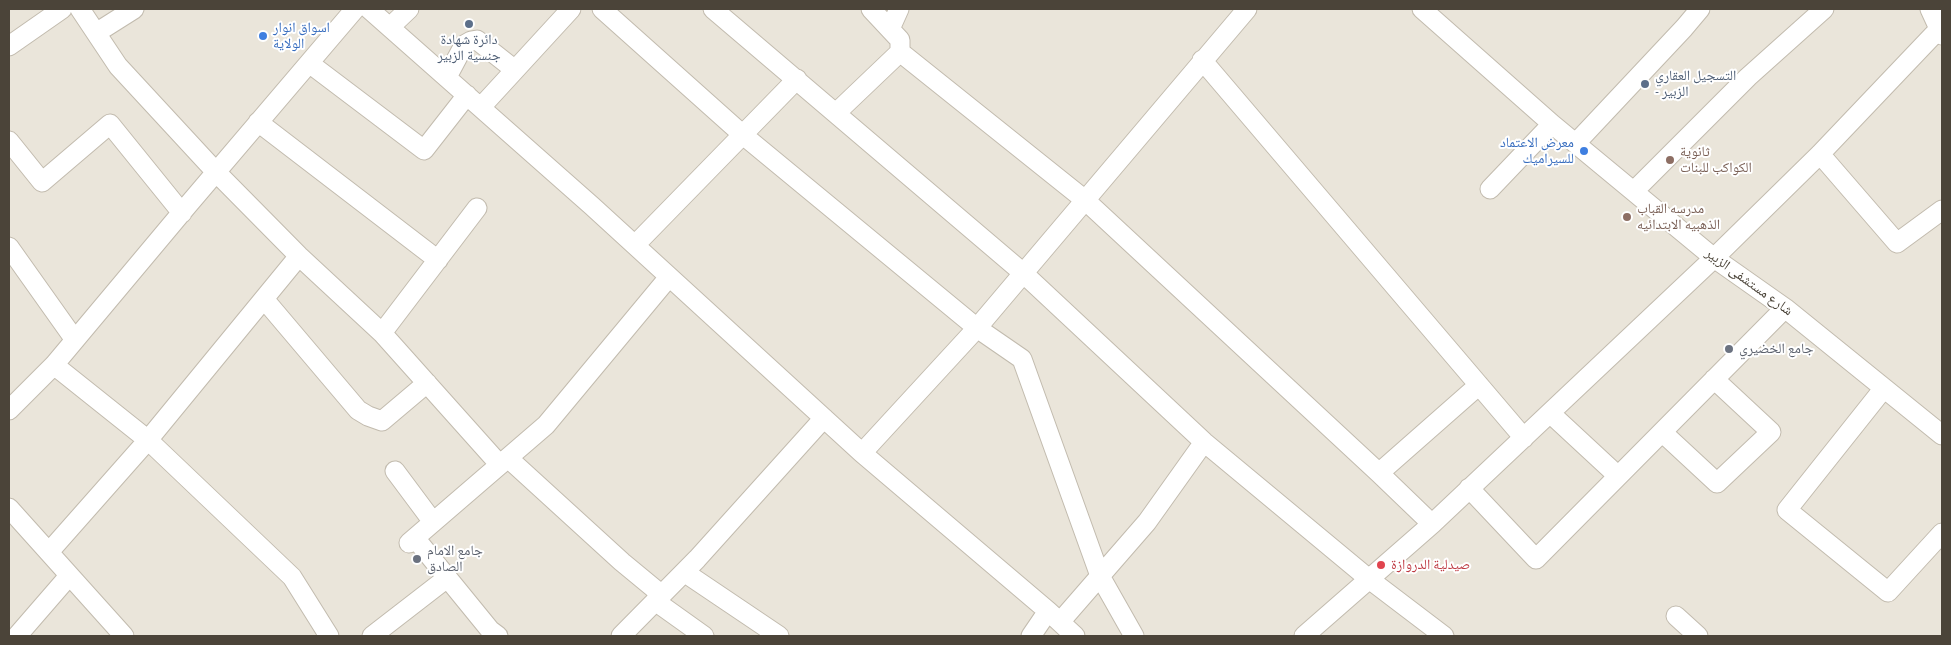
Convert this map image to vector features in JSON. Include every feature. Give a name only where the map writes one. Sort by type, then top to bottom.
[{"type":"street","points":[[9,46],[62,9]]},
{"type":"street","points":[[80,9],[118,66],[216,172],[299,256],[382,333],[427,383],[504,461],[622,562],[658,598],[704,636]]},
{"type":"street","points":[[96,33],[134,9]]},
{"type":"street","points":[[9,410],[54,365],[355,9]]},
{"type":"street","points":[[370,9],[635,245],[862,453],[1075,636]]},
{"type":"street","points":[[390,27],[409,9]]},
{"type":"street","points":[[309,63],[424,150],[474,101],[515,70],[570,9]]},
{"type":"street","points":[[602,9],[743,135],[977,328],[1022,359],[1100,576],[1134,636]]},
{"type":"street","points":[[713,9],[1022,272],[1204,442],[1369,579],[1444,636]]},
{"type":"street","points":[[836,113],[900,52],[900,40],[871,9]]},
{"type":"street","points":[[890,29],[899,9]]},
{"type":"street","points":[[862,453],[977,328],[1022,272],[1246,9]]},
{"type":"street","name":"شارع مستشفى الزبير","points":[[1422,9],[1552,124],[1714,258],[1786,308],[1942,435]]},
{"type":"street","points":[[1576,143],[1700,9]]},
{"type":"street","points":[[1634,191],[1748,77],[1824,9]]},
{"type":"street","points":[[1304,636],[1432,524],[1714,258],[1820,154],[1941,32],[1930,9]]},
{"type":"street","points":[[447,77],[464,45],[477,40],[515,70]]},
{"type":"street","points":[[900,52],[1084,200],[1379,472],[1432,524]]},
{"type":"street","points":[[1202,60],[1524,438]]},
{"type":"street","points":[[635,245],[797,79]]},
{"type":"street","points":[[258,122],[438,260]]},
{"type":"street","points":[[9,141],[42,182],[110,124],[182,212]]},
{"type":"street","points":[[1490,189],[1552,124]]},
{"type":"street","points":[[1820,154],[1897,243],[1942,210]]},
{"type":"street","points":[[382,333],[477,208]]},
{"type":"street","points":[[9,247],[75,340]]},
{"type":"street","points":[[49,552],[148,440],[299,256]]},
{"type":"street","points":[[498,636],[490,630],[448,578],[412,541],[546,425],[669,277]]},
{"type":"street","points":[[264,299],[358,410],[368,416],[382,421],[427,383]]},
{"type":"street","points":[[1469,488],[1536,558],[1786,308]]},
{"type":"street","points":[[54,365],[148,440],[292,577],[329,636]]},
{"type":"street","points":[[1662,432],[1717,483],[1771,432],[1714,379]]},
{"type":"street","points":[[1379,472],[1480,385]]},
{"type":"street","points":[[1884,388],[1787,510],[1888,592],[1942,533]]},
{"type":"street","points":[[1550,413],[1618,476]]},
{"type":"street","points":[[621,636],[684,572],[824,418]]},
{"type":"street","points":[[1031,636],[1100,576],[1147,522],[1204,442]]},
{"type":"street","points":[[395,471],[433,522]]},
{"type":"street","points":[[9,508],[124,636]]},
{"type":"street","points":[[684,572],[779,636]]},
{"type":"street","points":[[17,636],[69,576]]},
{"type":"street","points":[[372,636],[448,578]]},
{"type":"street","points":[[1676,616],[1698,636]]},
{"type":"shaded area","points":[[9,9],[1942,9],[1942,636],[9,636]]},
{"type":"place","name":"دائرة شهادة جنسية الزبير","points":[[469,24]]},
{"type":"place","name":"اسواق انوار الولاية","points":[[263,36]]},
{"type":"place","name":"التسجيل العقاري - الزبير","points":[[1645,84]]},
{"type":"place","name":"معرض الاعتماد للسيراميك","points":[[1584,151]]},
{"type":"place","name":"ثانوية الكواكب للبنات","points":[[1670,160]]},
{"type":"place","name":"مدرسه القباب الذهبيه الابتدائيه","points":[[1627,217]]},
{"type":"place","name":"جامع الخضيري","points":[[1729,349]]},
{"type":"place","name":"جامع الامام الصادق","points":[[417,559]]},
{"type":"place","name":"صيدلية الدروازة","points":[[1381,565]]}]
